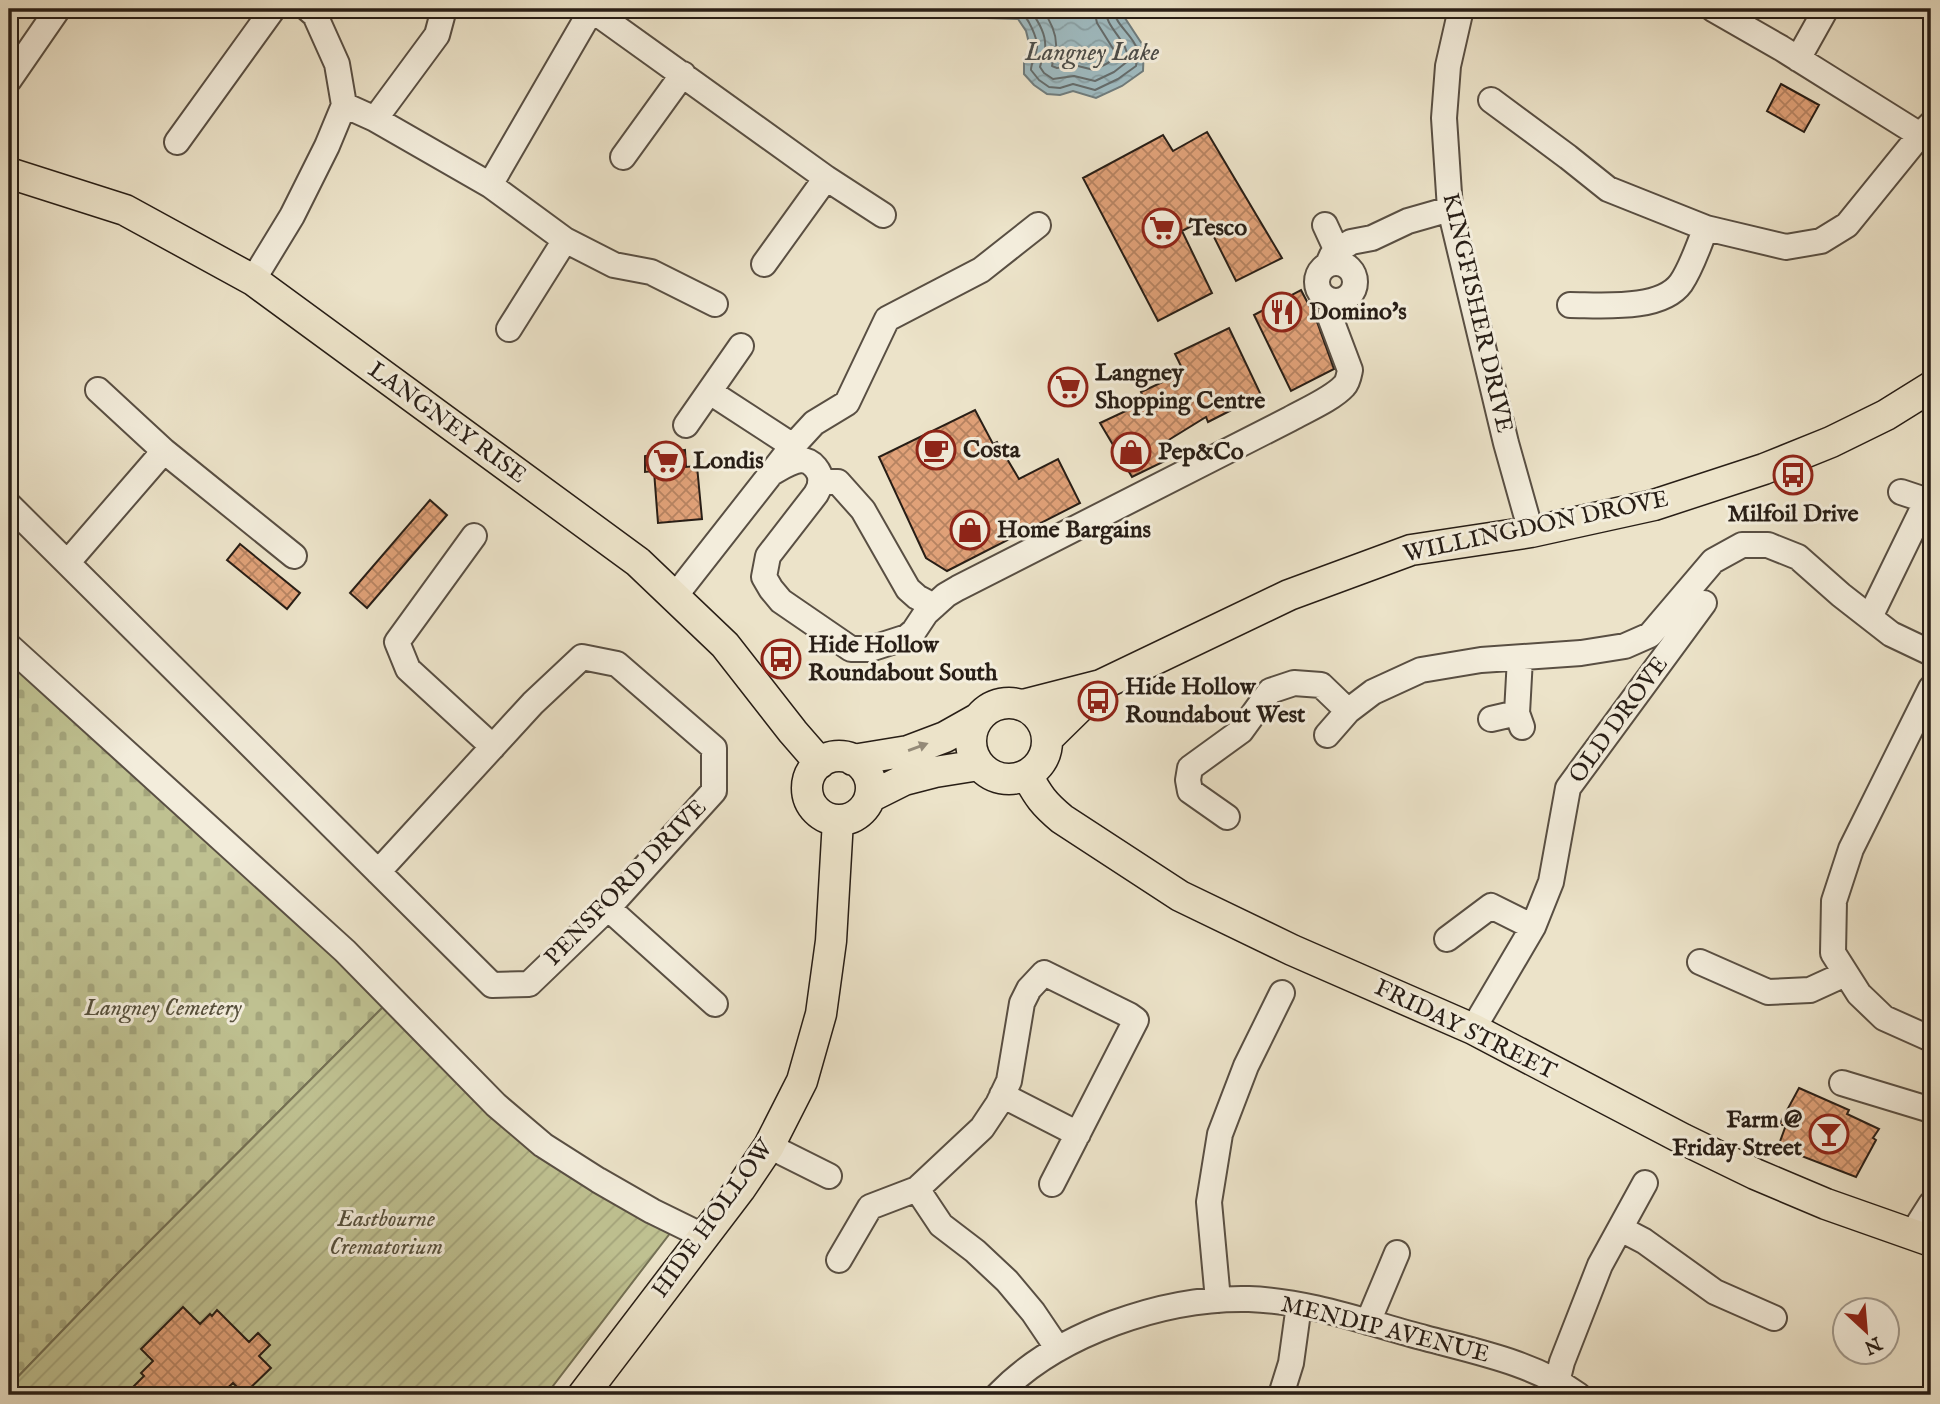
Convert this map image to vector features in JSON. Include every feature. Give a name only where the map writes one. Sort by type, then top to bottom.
[{"type":"main road","name":"LANGNEY RISE","points":[[9,173],[125,210],[253,280],[638,562],[725,645],[820,763]]},
{"type":"main road","name":"WILLINGDON DROVE","points":[[1023,705],[1101,685],[1289,595],[1411,550],[1531,531],[1654,505],[1764,469],[1831,442],[1886,415],[1931,387]]},
{"type":"main road","name":"WILLINGDON DROVE","points":[[1048,738],[1101,685]]},
{"type":"main road","points":[[853,760],[869,775],[870,797],[866,806],[849,819],[827,818],[811,803],[808,793],[812,771],[820,763],[836,757],[853,760],[908,751],[945,737],[998,704],[1011,702],[1023,705],[1041,718],[1048,738],[1042,760],[1027,775],[1017,778],[1006,779],[987,772],[973,754],[972,730],[977,719]]},
{"type":"main road","points":[[870,797],[904,780],[979,765]]},
{"type":"main road","name":"FRIDAY STREET","points":[[1027,775],[1037,795],[1062,819],[1180,896],[1292,950],[1474,1029],[1755,1174],[1826,1204],[1922,1238]]},
{"type":"main road","name":"HIDE HOLLOW","points":[[583,1395],[740,1189],[769,1146],[802,1081],[821,1014],[831,941],[838,820]]},
{"type":"street","points":[[9,80],[58,9]]},
{"type":"street","points":[[177,142],[273,9]]},
{"type":"street","points":[[374,119],[437,35],[444,9]]},
{"type":"street","points":[[490,185],[592,9],[826,178],[883,215]]},
{"type":"street","name":"KINGFISHER DRIVE","points":[[1461,9],[1448,66],[1444,118],[1450,209],[1506,443],[1531,531]]},
{"type":"street","points":[[1491,100],[1608,190],[1706,228],[1786,247],[1821,241],[1847,225],[1925,129],[1713,9]]},
{"type":"street","points":[[1798,59],[1826,9]]},
{"type":"street","points":[[253,280],[292,216],[344,105],[337,64],[314,11]]},
{"type":"street","points":[[623,157],[683,74]]},
{"type":"street","points":[[344,105],[374,119],[490,185],[565,240],[614,265],[651,272],[715,304]]},
{"type":"street","points":[[764,264],[826,178]]},
{"type":"street","points":[[1325,225],[1333,258],[1347,266],[1355,284],[1344,299],[1333,301],[1322,296],[1317,285],[1318,274],[1322,268],[1333,258],[1351,242],[1372,238],[1408,220],[1450,209]]},
{"type":"street","points":[[675,596],[793,446],[814,423],[848,403],[887,319],[981,270],[1038,225]]},
{"type":"street","points":[[1570,305],[1616,306],[1657,300],[1679,286],[1706,228]]},
{"type":"street","points":[[1352,273],[1364,258],[1372,238]]},
{"type":"street","points":[[509,329],[565,240]]},
{"type":"street","points":[[770,474],[801,460],[812,463],[821,482],[816,494],[768,556],[764,577],[771,589],[781,601],[851,649],[870,649],[893,643],[914,631],[926,612],[958,588],[1290,419],[1345,386],[1350,370],[1330,317],[1333,301]]},
{"type":"street","points":[[686,425],[741,346]]},
{"type":"street","points":[[98,390],[164,450],[294,556]]},
{"type":"street","points":[[710,392],[793,446]]},
{"type":"street","points":[[68,562],[164,450]]},
{"type":"street","points":[[821,482],[838,482],[863,510],[908,589],[934,606]]},
{"type":"street","points":[[1870,617],[1929,501],[1901,492]]},
{"type":"street","name":"PENSFORD DRIVE","points":[[9,505],[68,562],[378,872],[492,985],[529,984],[608,908],[715,791],[714,748],[617,664],[582,657],[533,703],[378,872]]},
{"type":"street","points":[[474,536],[397,642],[408,669],[493,747]]},
{"type":"street","points":[[1327,735],[1348,711],[1373,692],[1421,670],[1481,660],[1581,653],[1625,646],[1650,635],[1713,561],[1742,545],[1768,545],[1798,557],[1840,595],[1891,634],[1931,653]]},
{"type":"street","name":"OLD DROVE","points":[[1474,1029],[1533,926],[1551,882],[1568,788],[1704,603]]},
{"type":"street","points":[[9,646],[345,951],[496,1105],[543,1144],[598,1181],[703,1237]]},
{"type":"street","points":[[1491,719],[1520,720],[1520,658]]},
{"type":"street","points":[[1227,817],[1190,792],[1190,768],[1241,731],[1270,691],[1294,683],[1321,685],[1348,711]]},
{"type":"street","points":[[1931,688],[1851,849],[1834,901],[1833,953],[1859,994],[1884,1018],[1931,1039]]},
{"type":"street","points":[[1447,939],[1491,906],[1533,926]]},
{"type":"street","points":[[608,908],[715,1004]]},
{"type":"street","points":[[1700,962],[1768,992],[1810,990],[1845,974]]},
{"type":"street","points":[[839,1260],[870,1207],[918,1189],[982,1128],[1009,1081],[1022,1003],[1028,989],[1044,973],[1136,1020],[1052,1184]]},
{"type":"street","points":[[1218,1300],[1209,1202],[1220,1134],[1247,1066],[1282,993]]},
{"type":"street","points":[[1842,1083],[1931,1110]]},
{"type":"street","points":[[1002,1095],[1078,1134]]},
{"type":"street","points":[[769,1146],[829,1176]]},
{"type":"street","points":[[1556,1382],[1600,1265],[1644,1183]]},
{"type":"street","points":[[918,1189],[942,1225],[1007,1281],[1033,1312],[1058,1349]]},
{"type":"street","points":[[1922,1238],[1931,1204]]},
{"type":"street","points":[[1621,1228],[1644,1241],[1715,1292],[1774,1318]]},
{"type":"street","points":[[1368,1322],[1397,1253]]},
{"type":"street","name":"MENDIP AVENUE","points":[[998,1395],[1013,1380],[1058,1349],[1112,1324],[1176,1305],[1251,1299],[1299,1305],[1493,1357],[1528,1368],[1578,1395]]},
{"type":"street","points":[[1281,1395],[1291,1363],[1299,1305]]},
{"type":"green space","name":"Langney Cemetery","points":[[9,657],[387,1003],[9,1386]]},
{"type":"green space","name":"Eastbourne Crematorium","points":[[387,1003],[486,1107],[671,1232],[546,1395],[9,1395],[9,1386],[117,1274]]},
{"type":"water","name":"Langney Lake","points":[[979,9],[1119,9],[1144,47],[1143,71],[1122,86],[1096,98],[1073,91],[1060,95],[1047,94],[1024,74],[1024,60],[1030,47],[1026,31],[1018,19],[987,18]]},
{"type":"building","points":[[1781,84],[1819,105],[1804,132],[1767,111]]},
{"type":"building","name":"Tesco","points":[[1207,132],[1282,258],[1236,281],[1205,219],[1182,231],[1212,293],[1158,321],[1083,178],[1163,135],[1173,151]]},
{"type":"building","points":[[1301,290],[1316,319],[1334,369],[1291,391],[1254,315]]},
{"type":"building","points":[[1229,328],[1261,395],[1208,422],[1206,417],[1167,441],[1175,456],[1132,477],[1100,423],[1145,402],[1141,392],[1184,372],[1175,354]]},
{"type":"building","name":"Home Bargains","points":[[975,410],[993,444],[997,442],[1019,479],[1058,459],[1080,503],[947,571],[926,558],[879,457]]},
{"type":"building","points":[[685,450],[686,467],[697,466],[702,519],[658,523],[654,471],[645,472],[645,456]]},
{"type":"building","points":[[430,500],[447,515],[367,608],[350,593]]},
{"type":"building","points":[[240,544],[300,593],[287,609],[227,560]]},
{"type":"building","name":"Farm @ Friday Street","points":[[1799,1088],[1849,1110],[1847,1114],[1879,1129],[1856,1177],[1778,1147],[1786,1125],[1779,1125]]},
{"type":"building","points":[[183,1307],[200,1324],[217,1310],[249,1342],[258,1333],[270,1345],[259,1356],[271,1368],[244,1394],[233,1383],[220,1395],[144,1395],[134,1386],[144,1376],[141,1373],[153,1361],[141,1349]]},
{"type":"place","name":"Tesco","points":[[1162,228]]},
{"type":"place","name":"Domino's","points":[[1282,312]]},
{"type":"place","name":"Langney Shopping Centre","points":[[1068,387]]},
{"type":"place","name":"Costa","points":[[936,450]]},
{"type":"place","name":"Pep&Co","points":[[1131,452]]},
{"type":"place","name":"Londis","points":[[666,461]]},
{"type":"place","name":"Milfoil Drive","points":[[1793,475]]},
{"type":"place","name":"Home Bargains","points":[[970,530]]},
{"type":"place","name":"Hide Hollow Roundabout South","points":[[781,659]]},
{"type":"place","name":"Hide Hollow Roundabout West","points":[[1098,701]]},
{"type":"place","name":"Farm @ Friday Street","points":[[1829,1134]]}]
